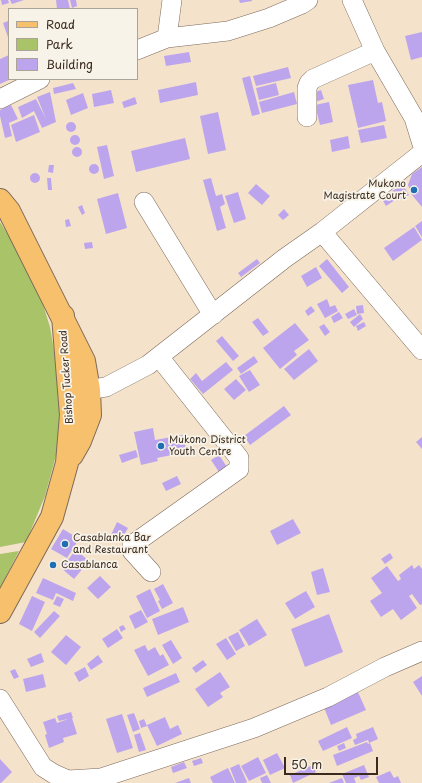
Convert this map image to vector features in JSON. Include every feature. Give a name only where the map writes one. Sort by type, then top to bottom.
[{"type":"main road","name":"Bishop Tucker Road","points":[[0,200],[10,211],[84,361],[79,391],[90,415],[80,441],[68,463],[52,517],[0,612]]},
{"type":"street","points":[[167,38],[172,0]]},
{"type":"street","points":[[138,50],[167,38],[228,31],[269,18],[308,0]]},
{"type":"street","points":[[352,0],[375,50],[414,118],[422,144]]},
{"type":"street","points":[[307,117],[307,88],[309,83],[314,79],[375,50]]},
{"type":"street","points":[[0,99],[38,80]]},
{"type":"street","points":[[79,391],[106,388],[148,365],[285,258],[322,232],[422,153]]},
{"type":"street","points":[[144,202],[213,315]]},
{"type":"street","points":[[322,232],[422,350]]},
{"type":"street","points":[[151,572],[132,551],[132,545],[239,468],[239,458],[160,356]]},
{"type":"street","points":[[0,699],[43,766],[54,774],[68,780],[101,778],[254,728],[328,696],[385,667],[422,651]]},
{"type":"green space","points":[[0,222],[25,262],[40,295],[50,327],[64,409],[61,437],[45,496],[26,542],[0,547]]},
{"type":"green space","points":[[19,551],[0,588],[0,554]]},
{"type":"building","points":[[1,0],[8,0],[9,3],[2,5]]},
{"type":"building","points":[[10,0],[24,0],[12,4]]},
{"type":"building","points":[[56,0],[68,0],[70,8],[57,8]]},
{"type":"building","points":[[70,0],[76,0],[77,6],[72,8]]},
{"type":"building","points":[[239,0],[252,0],[252,1],[240,3]]},
{"type":"building","points":[[8,21],[8,37],[3,23]]},
{"type":"building","points":[[422,32],[422,57],[411,60],[405,36]]},
{"type":"building","points":[[189,52],[191,62],[166,66],[164,56]]},
{"type":"building","points":[[8,55],[9,80],[0,84],[0,59]]},
{"type":"building","points":[[288,67],[291,78],[256,86],[253,76]]},
{"type":"building","points":[[250,76],[260,114],[252,116],[242,78]]},
{"type":"building","points":[[373,80],[378,103],[382,102],[386,121],[358,128],[348,85]]},
{"type":"building","points":[[196,82],[198,95],[160,103],[158,90]]},
{"type":"building","points":[[73,83],[76,89],[54,94],[53,88]]},
{"type":"building","points":[[276,83],[279,95],[259,100],[256,88]]},
{"type":"building","points":[[111,90],[114,103],[94,107],[92,94]]},
{"type":"building","points":[[321,90],[324,99],[315,102],[312,93]]},
{"type":"building","points":[[50,92],[56,122],[42,128],[34,111],[22,118],[18,107],[36,99],[46,119],[37,97]]},
{"type":"building","points":[[294,92],[297,104],[262,113],[259,102]]},
{"type":"building","points":[[83,93],[88,108],[71,115],[66,100]]},
{"type":"building","points":[[135,97],[137,104],[124,108],[122,102]]},
{"type":"building","points":[[329,102],[333,122],[320,125],[315,105]]},
{"type":"building","points":[[11,105],[18,119],[9,123],[12,136],[5,138],[0,110]]},
{"type":"building","points":[[218,112],[226,150],[208,154],[200,116]]},
{"type":"building","points":[[34,115],[40,132],[16,142],[11,125]]},
{"type":"building","points":[[71,122],[76,127],[71,132],[66,127]]},
{"type":"building","points":[[384,125],[387,138],[361,143],[358,130]]},
{"type":"building","points":[[75,135],[80,140],[75,145],[70,140]]},
{"type":"building","points":[[348,136],[350,148],[332,152],[330,140]]},
{"type":"building","points":[[185,138],[190,159],[136,172],[131,151]]},
{"type":"building","points":[[107,145],[114,176],[104,179],[97,147]]},
{"type":"building","points":[[77,147],[82,152],[77,157],[72,152]]},
{"type":"building","points":[[94,164],[99,169],[94,174],[89,169]]},
{"type":"building","points":[[49,165],[54,165],[53,173],[48,172]]},
{"type":"building","name":"Mukono Magistrate Court","points":[[422,167],[422,207],[412,195],[408,185],[412,174]]},
{"type":"building","points":[[35,173],[40,178],[35,183],[30,178]]},
{"type":"building","points":[[47,178],[51,178],[52,190],[48,190]]},
{"type":"building","points":[[211,178],[216,196],[222,194],[225,204],[220,207],[226,228],[217,231],[203,180]]},
{"type":"building","points":[[256,184],[270,196],[262,205],[248,193]]},
{"type":"building","points":[[403,185],[409,195],[397,201],[392,191]]},
{"type":"building","points":[[238,192],[246,219],[234,223],[225,196]]},
{"type":"building","points":[[118,193],[127,228],[106,234],[97,199]]},
{"type":"building","points":[[390,193],[395,200],[386,206],[382,199]]},
{"type":"building","points":[[82,205],[85,213],[82,215],[78,207]]},
{"type":"building","points":[[284,209],[289,215],[283,220],[278,215]]},
{"type":"building","points":[[69,219],[71,226],[66,227],[65,220]]},
{"type":"building","points":[[422,221],[422,237],[415,226]]},
{"type":"building","points":[[414,227],[422,240],[393,261],[384,248]]},
{"type":"building","points":[[92,242],[93,248],[85,249],[84,243]]},
{"type":"building","points":[[257,259],[260,263],[241,277],[238,273]]},
{"type":"building","points":[[327,259],[349,287],[342,293],[319,266]]},
{"type":"building","points":[[316,267],[322,278],[307,287],[301,276]]},
{"type":"building","points":[[327,299],[330,307],[335,305],[338,311],[325,318],[317,304]]},
{"type":"building","points":[[363,305],[364,313],[357,314],[356,306]]},
{"type":"building","points":[[311,306],[315,311],[308,316],[305,311]]},
{"type":"building","points":[[354,309],[357,315],[348,319],[345,314]]},
{"type":"building","points":[[339,312],[343,318],[334,323],[331,317]]},
{"type":"building","points":[[360,314],[363,319],[354,327],[350,322]]},
{"type":"building","points":[[258,318],[269,332],[263,336],[252,322]]},
{"type":"building","points":[[364,322],[366,326],[358,331],[356,326]]},
{"type":"building","points":[[295,323],[309,340],[294,351],[297,355],[280,369],[263,348]]},
{"type":"building","points":[[324,324],[330,332],[325,336],[319,327]]},
{"type":"building","points":[[222,336],[239,356],[233,361],[216,341]]},
{"type":"building","points":[[309,349],[318,361],[294,380],[284,369]]},
{"type":"building","points":[[254,356],[258,362],[241,374],[237,368]]},
{"type":"building","points":[[226,362],[233,370],[203,394],[190,379],[196,373],[202,381]]},
{"type":"building","points":[[250,370],[260,385],[249,392],[239,376]]},
{"type":"building","points":[[236,379],[246,390],[234,400],[224,389]]},
{"type":"building","points":[[284,406],[291,415],[250,445],[244,436]]},
{"type":"building","name":"Mukono District Youth Centre","points":[[153,428],[155,440],[183,435],[187,452],[157,458],[158,461],[141,465],[134,432]]},
{"type":"building","points":[[422,437],[422,449],[416,442]]},
{"type":"building","points":[[136,450],[138,457],[122,463],[119,455]]},
{"type":"building","points":[[219,455],[227,467],[219,472],[211,460]]},
{"type":"building","points":[[177,476],[181,484],[166,491],[162,483]]},
{"type":"building","points":[[293,519],[301,533],[277,545],[270,531]]},
{"type":"building","points":[[117,522],[128,528],[121,540],[111,535]]},
{"type":"building","name":"Casablanka Bar and Restaurant","points":[[63,529],[79,539],[67,558],[51,549]]},
{"type":"building","points":[[76,550],[89,561],[74,579],[61,568]]},
{"type":"building","points":[[390,553],[393,558],[385,564],[381,559]]},
{"type":"building","points":[[412,565],[414,569],[419,565],[422,569],[422,604],[420,605],[412,594],[409,596],[417,608],[401,620],[393,609],[381,617],[370,601],[382,593],[371,578],[387,566],[398,581],[401,579],[399,575]]},
{"type":"building","points":[[323,568],[330,592],[317,595],[311,572]]},
{"type":"building","points":[[100,576],[111,587],[98,599],[87,588]]},
{"type":"building","points":[[43,578],[76,593],[73,601],[56,593],[53,600],[36,593]]},
{"type":"building","points":[[163,584],[173,603],[162,609],[158,601],[160,600],[154,589]]},
{"type":"building","points":[[150,589],[160,611],[147,618],[136,596]]},
{"type":"building","points":[[306,591],[315,607],[295,619],[285,603]]},
{"type":"building","points":[[32,596],[45,602],[32,631],[19,624]]},
{"type":"building","points":[[57,596],[64,599],[60,607],[53,604]]},
{"type":"building","points":[[183,607],[189,622],[158,635],[152,619]]},
{"type":"building","points":[[141,610],[148,622],[135,629],[129,616]]},
{"type":"building","points":[[54,611],[60,616],[40,638],[34,632]]},
{"type":"building","points":[[329,614],[343,652],[305,667],[291,629]]},
{"type":"building","points":[[257,619],[267,635],[249,646],[239,630]]},
{"type":"building","points":[[123,625],[126,629],[121,632],[119,627]]},
{"type":"building","points":[[117,629],[123,638],[108,648],[102,639]]},
{"type":"building","points":[[238,632],[245,646],[236,651],[228,637]]},
{"type":"building","points":[[66,635],[81,647],[66,665],[51,652]]},
{"type":"building","points":[[226,638],[236,654],[227,660],[216,644]]},
{"type":"building","points":[[171,640],[182,658],[173,664],[162,645]]},
{"type":"building","points":[[145,645],[148,651],[155,647],[160,656],[163,654],[169,665],[148,676],[134,650]]},
{"type":"building","points":[[41,653],[44,662],[31,667],[27,659]]},
{"type":"building","points":[[98,655],[103,662],[91,670],[87,664]]},
{"type":"building","points":[[203,660],[207,665],[196,673],[192,668]]},
{"type":"building","points":[[85,667],[89,676],[79,682],[74,673]]},
{"type":"building","points":[[15,669],[19,677],[14,679],[10,671]]},
{"type":"building","points":[[220,672],[230,687],[220,693],[223,697],[208,707],[195,689]]},
{"type":"building","points":[[176,673],[180,682],[147,697],[143,688]]},
{"type":"building","points":[[43,674],[46,687],[26,692],[23,679]]},
{"type":"building","points":[[422,676],[422,696],[413,682]]},
{"type":"building","points":[[357,690],[366,710],[331,725],[323,705]]},
{"type":"building","points":[[71,712],[77,734],[63,738],[64,742],[49,748],[43,722],[55,718],[57,723],[68,719],[59,721],[57,716]]},
{"type":"building","points":[[134,713],[140,729],[133,732],[127,715]]},
{"type":"building","points":[[122,714],[133,748],[117,753],[106,719]]},
{"type":"building","points":[[165,717],[170,729],[178,725],[182,734],[157,746],[147,725]]},
{"type":"building","points":[[144,719],[147,726],[141,728],[139,721]]},
{"type":"building","points":[[347,727],[352,738],[323,751],[318,741]]},
{"type":"building","points":[[373,727],[378,739],[369,743],[368,740],[355,745],[353,740],[357,738],[356,734]]},
{"type":"building","points":[[140,733],[146,750],[139,752],[134,735]]},
{"type":"building","points":[[367,742],[368,744],[370,743],[373,751],[337,766],[333,755]]},
{"type":"building","points":[[344,743],[346,748],[339,751],[337,746]]},
{"type":"building","points":[[277,753],[285,768],[270,775],[263,760]]},
{"type":"building","points":[[258,757],[266,773],[249,781],[241,766]]},
{"type":"building","points":[[201,758],[203,763],[194,766],[192,761]]},
{"type":"building","points":[[0,759],[12,772],[1,783],[0,783]]},
{"type":"building","points":[[184,762],[187,768],[173,773],[171,767]]},
{"type":"building","points":[[239,764],[247,782],[245,783],[236,783],[230,768]]},
{"type":"building","points":[[313,765],[316,772],[293,783],[290,775]]},
{"type":"building","points":[[364,765],[369,777],[361,780],[359,776],[354,778],[356,783],[346,783],[342,774]]},
{"type":"building","points":[[228,768],[235,783],[213,783],[210,777]]},
{"type":"building","points":[[390,771],[394,778],[398,776],[401,783],[379,783],[376,777]]},
{"type":"building","points":[[267,775],[271,783],[262,783],[260,778]]},
{"type":"building","points":[[189,778],[191,783],[175,783]]},
{"type":"building","points":[[342,778],[344,783],[329,783]]},
{"type":"place","name":"Mukono Magistrate Court","points":[[414,190]]},
{"type":"place","name":"Mukono District Youth Centre","points":[[161,446]]},
{"type":"place","name":"Casablanka Bar and Restaurant","points":[[65,544]]},
{"type":"place","name":"Casablanca","points":[[53,565]]}]
